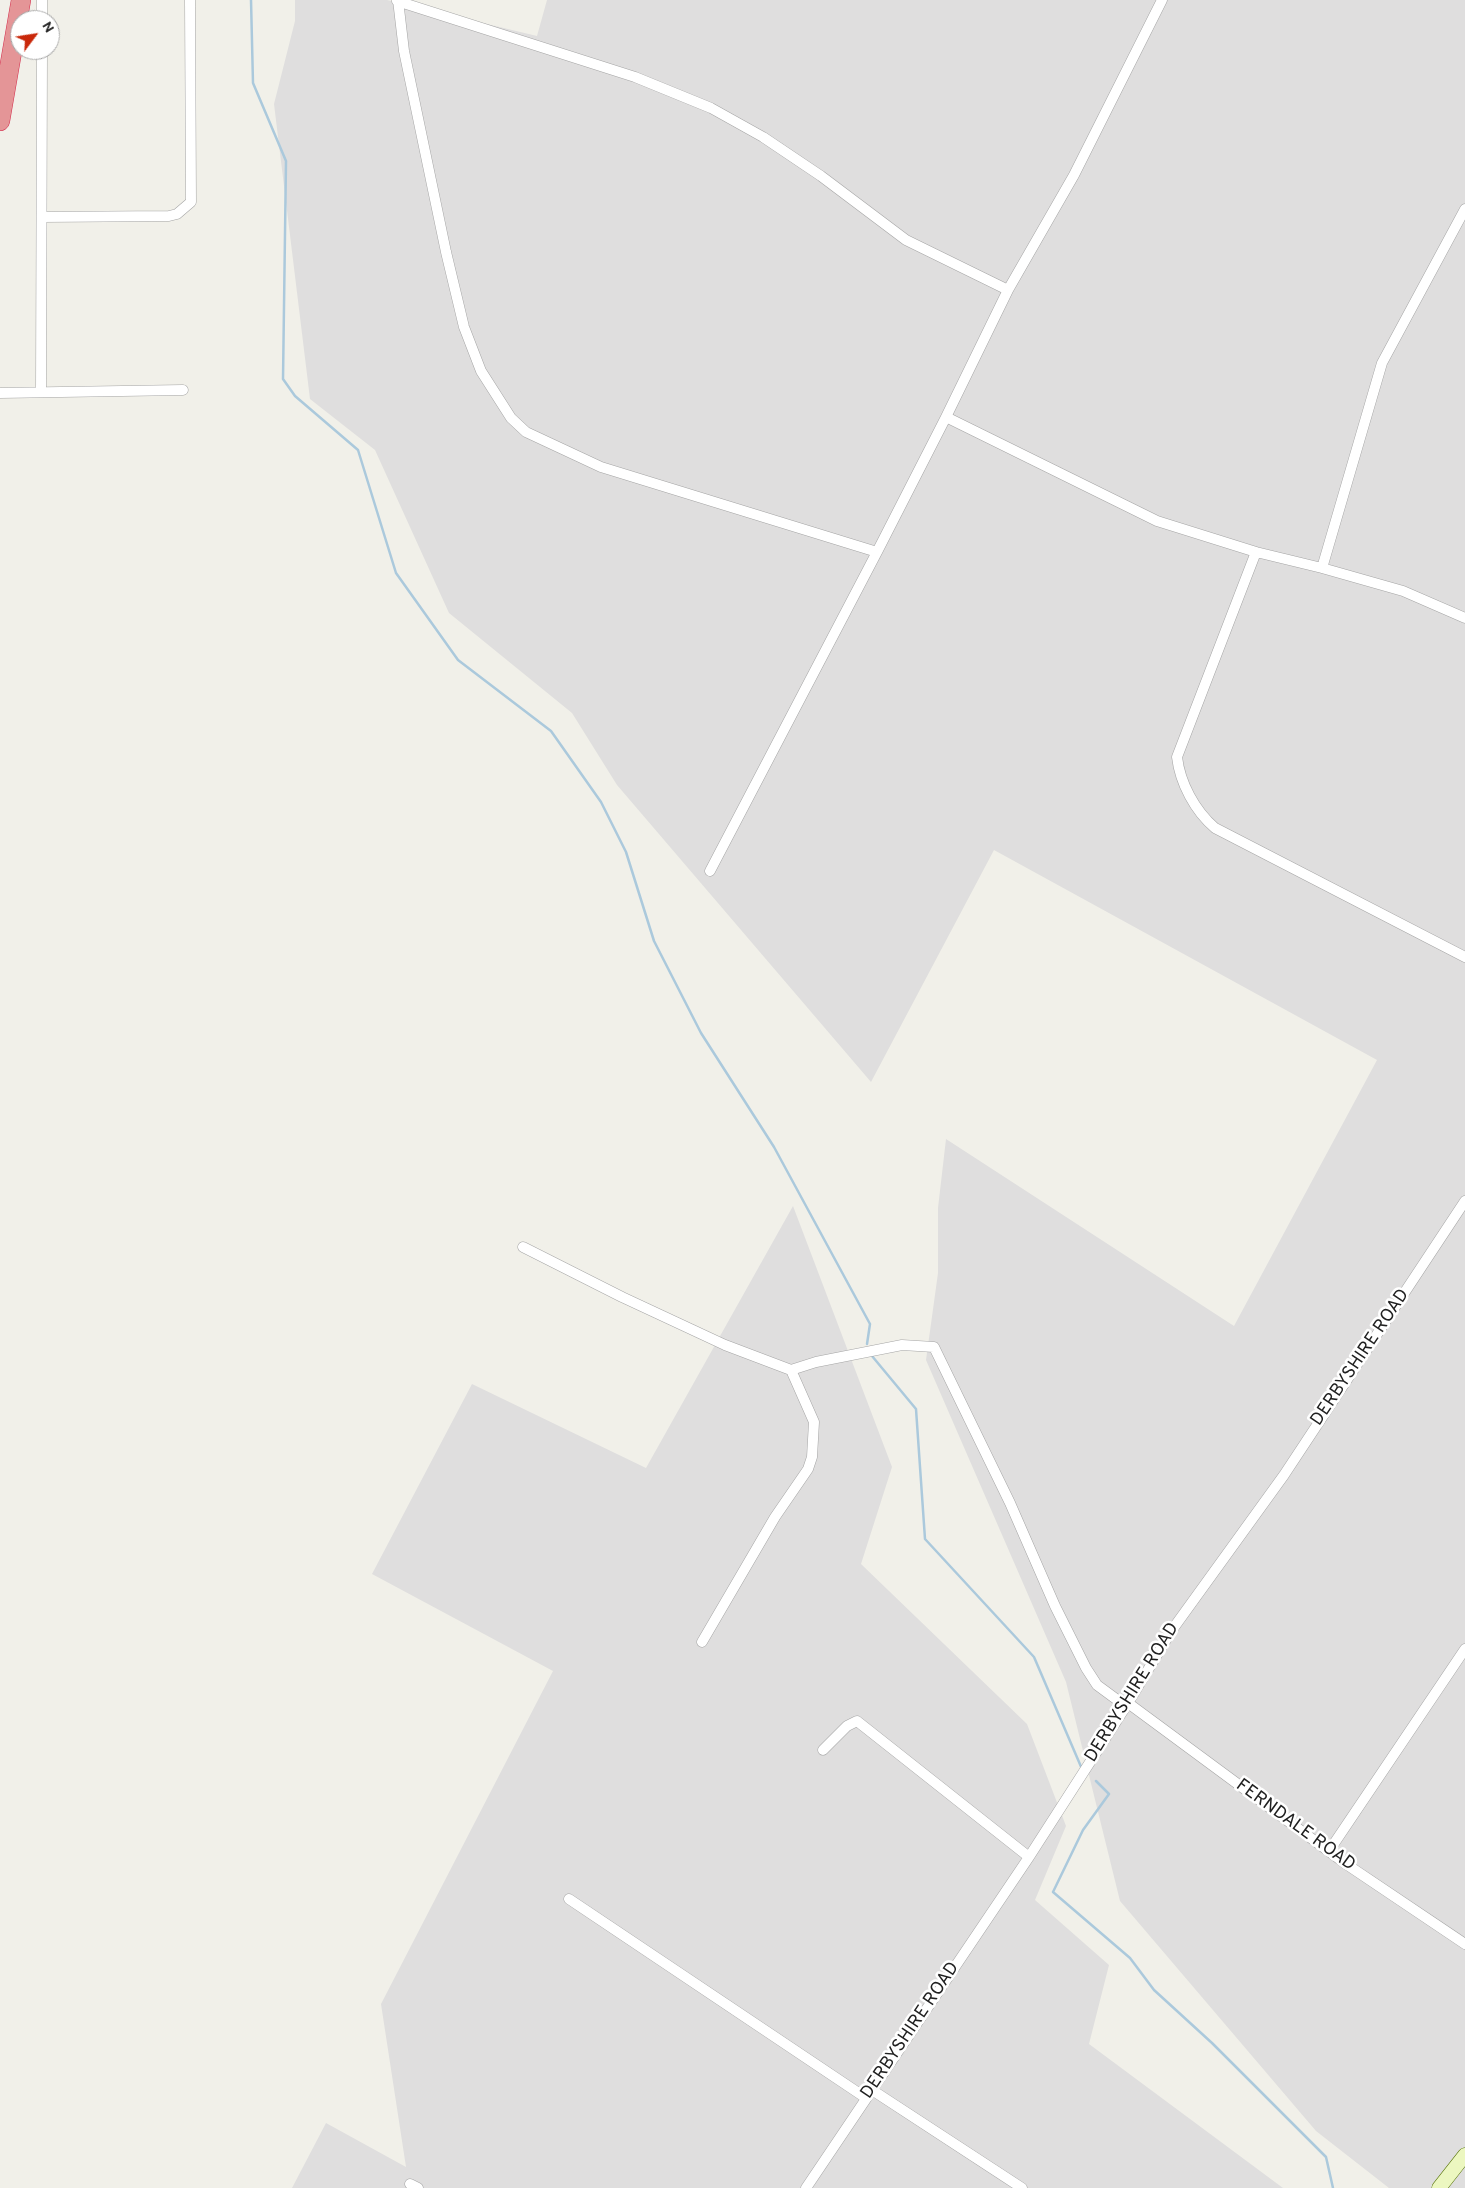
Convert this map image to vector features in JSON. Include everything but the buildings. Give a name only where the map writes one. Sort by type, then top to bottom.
[{"type":"highway","points":[[0,121],[20,0]]},
{"type":"main road","points":[[1439,2188],[1465,2155]]},
{"type":"street","points":[[42,217],[169,216],[177,214],[191,202],[190,0]]},
{"type":"street","points":[[710,871],[877,552],[1008,290],[1074,175],[1162,0]]},
{"type":"street","points":[[877,552],[601,467],[526,432],[511,418],[481,370],[464,327],[404,51],[398,1],[635,77],[711,108],[763,137],[822,176],[906,240],[1008,290]]},
{"type":"street","points":[[41,392],[42,60]]},
{"type":"street","points":[[1322,568],[1382,363],[1465,209]]},
{"type":"street","points":[[0,392],[183,390]]},
{"type":"street","points":[[946,417],[1157,521],[1256,552],[1403,591],[1465,618]]},
{"type":"street","points":[[1256,552],[1177,757],[1178,767],[1190,796],[1202,815],[1215,828],[1465,957]]},
{"type":"street","name":"DERBYSHIRE ROAD","points":[[806,2188],[1028,1857],[1128,1703],[1172,1630],[1284,1475],[1465,1201]]},
{"type":"street","points":[[523,1247],[622,1297],[717,1341],[791,1370],[814,1422],[812,1457],[808,1469],[775,1516],[702,1642]]},
{"type":"street","name":"FERNDALE ROAD","points":[[791,1370],[816,1362],[902,1345],[934,1347],[1010,1503],[1055,1606],[1086,1668],[1098,1685],[1116,1699],[1128,1703],[1329,1851],[1465,1944]]},
{"type":"street","points":[[1329,1851],[1465,1649]]},
{"type":"street","points":[[823,1750],[847,1726],[857,1721],[1028,1857]]},
{"type":"street","points":[[569,1899],[869,2094],[1022,2188]]},
{"type":"shaded area","points":[[295,0],[387,0],[537,36],[547,0],[1465,0],[1465,2188],[1389,2188],[1316,2131],[1120,1901],[1066,1682],[926,1360],[938,1273],[938,1208],[946,1139],[1234,1326],[1377,1060],[994,850],[871,1082],[617,785],[572,713],[449,613],[375,450],[310,399],[274,104],[295,21]]},
{"type":"shaded area","points":[[793,1206],[892,1467],[861,1564],[1027,1724],[1066,1826],[1035,1900],[1109,1965],[1089,2044],[1283,2188],[292,2188],[326,2123],[406,2167],[381,2004],[553,1671],[372,1574],[472,1384],[646,1468]]},
{"type":"waterway","points":[[251,0],[253,83],[286,161],[283,379],[295,396],[358,450],[396,573],[458,660],[551,731],[601,802],[626,852],[654,941],[701,1033],[774,1147],[870,1324],[867,1344]]},
{"type":"waterway","points":[[872,1356],[916,1409],[925,1539],[1034,1657],[1082,1769]]},
{"type":"waterway","points":[[1096,1781],[1109,1794],[1083,1830],[1053,1892],[1130,1958],[1154,1990],[1212,2043],[1326,2157],[1333,2188]]}]
